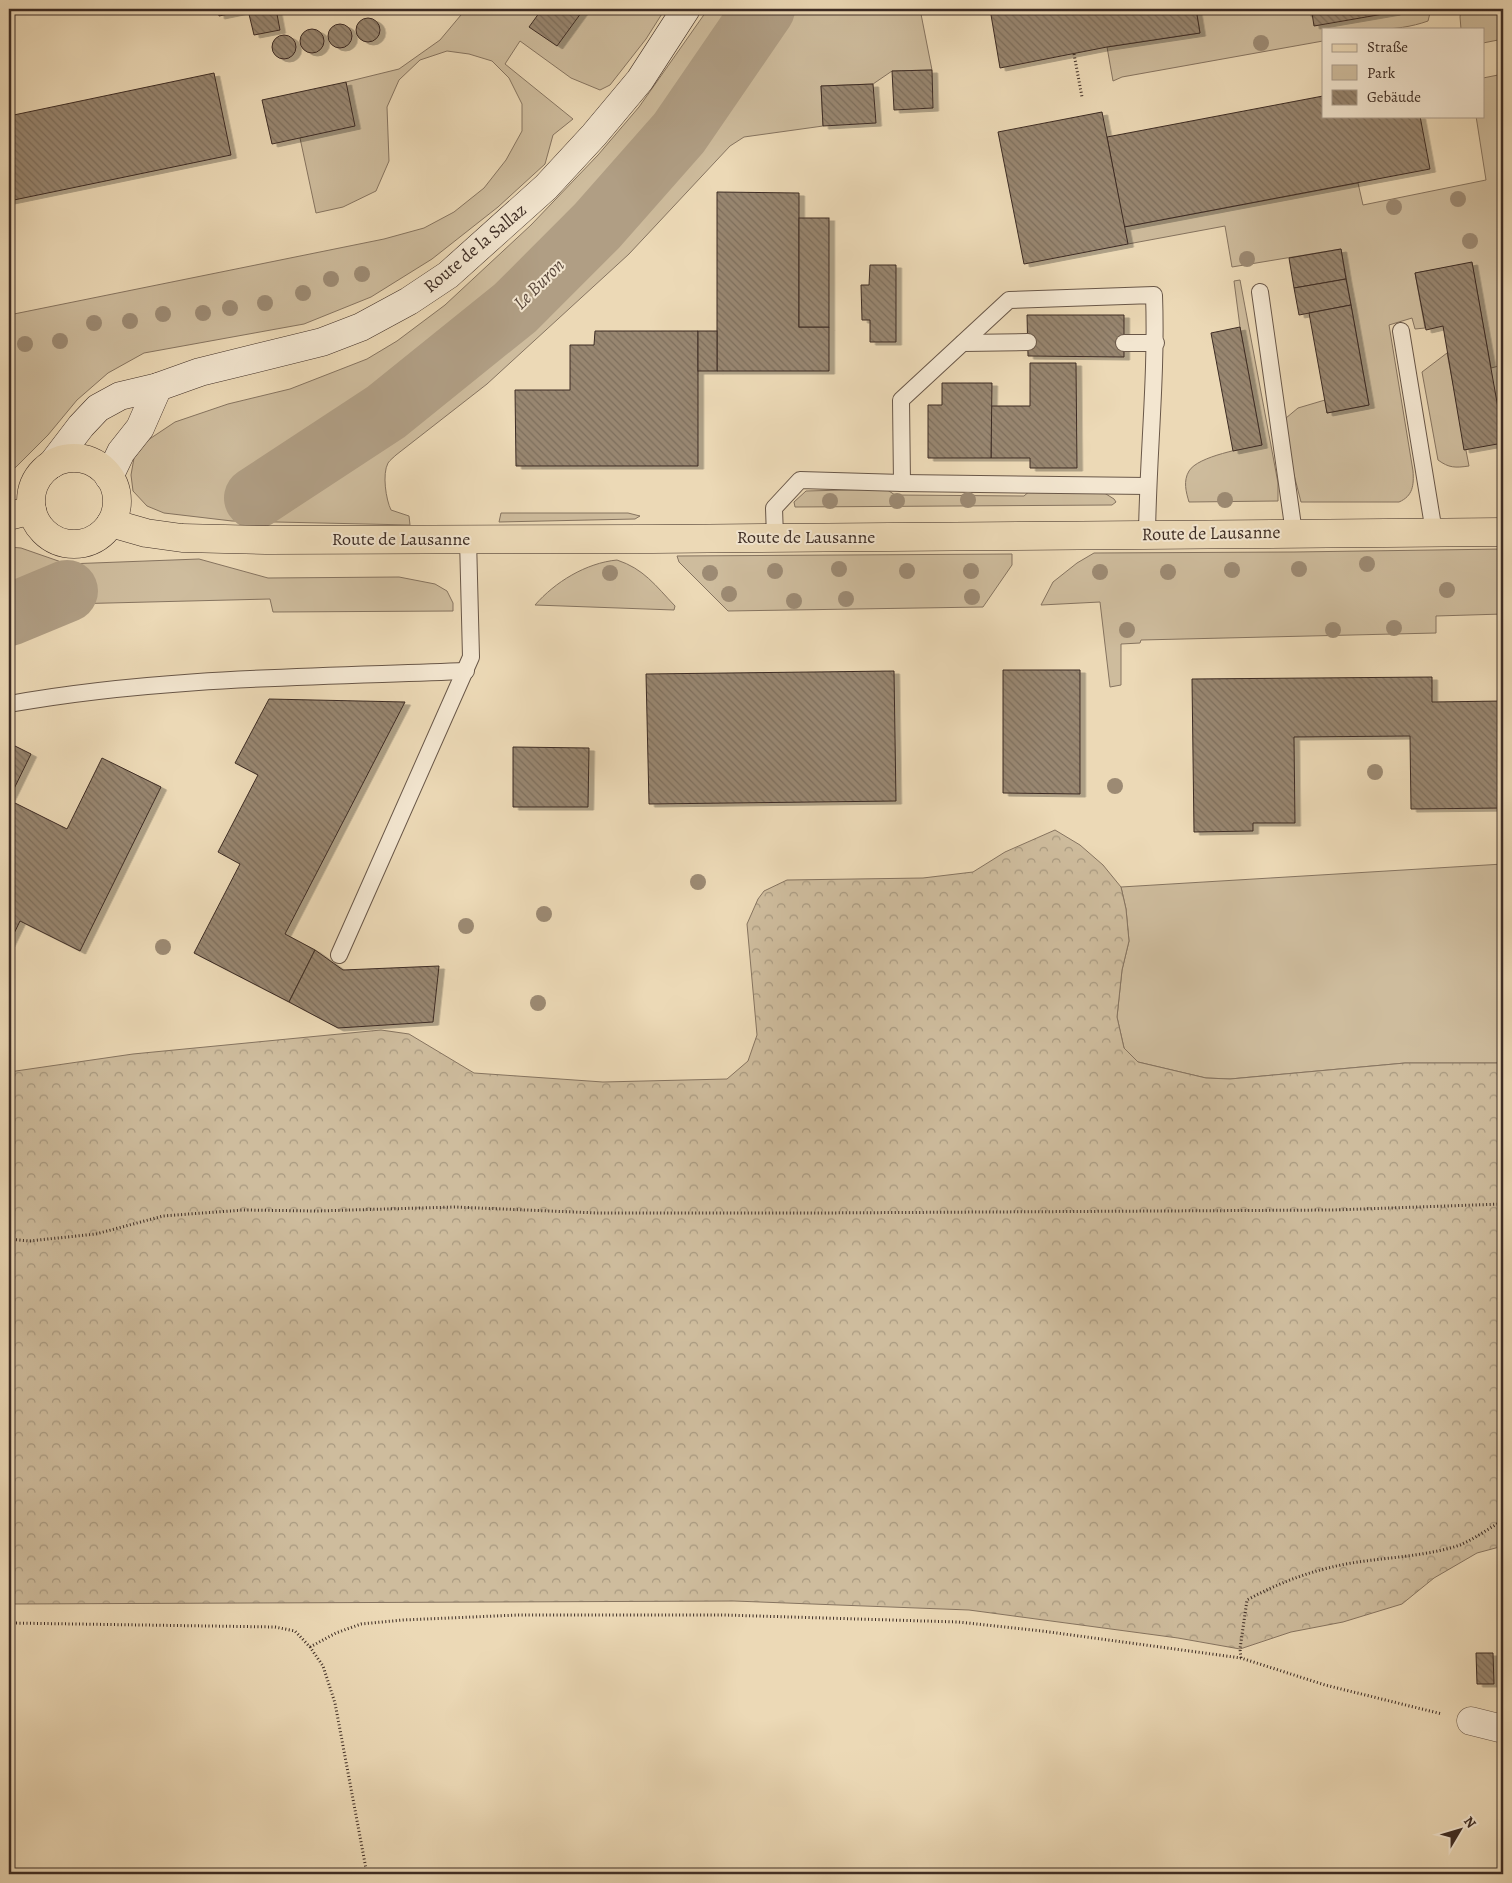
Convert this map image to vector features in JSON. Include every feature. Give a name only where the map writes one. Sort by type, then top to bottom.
[{"type":"main road","name":"Route de la Sallaz","points":[[52,464],[81,426],[98,408],[120,396],[158,387],[200,372],[322,342],[369,322],[409,301],[448,275],[546,187],[594,135],[640,80],[686,9]]},
{"type":"main road","points":[[109,476],[121,452],[140,428],[158,387]]},
{"type":"main road","points":[[67,459],[83,459],[98,465],[109,476],[115,487],[116,512],[111,523],[102,534],[91,541],[77,544],[62,542],[50,536],[20,513],[31,498],[34,485],[42,473],[52,464],[67,459]]},
{"type":"main road","name":"Route de Lausanne","points":[[111,523],[146,534],[182,538],[266,540],[653,539],[1503,532]]},
{"type":"main road","points":[[1471,1721],[1503,1729]]},
{"type":"lane","points":[[1260,292],[1294,533]]},
{"type":"lane","points":[[902,483],[901,400],[1009,300],[1154,295],[1156,343],[1147,534]]},
{"type":"lane","points":[[1401,331],[1434,532]]},
{"type":"lane","points":[[964,343],[1028,342]]},
{"type":"lane","points":[[1124,343],[1156,343]]},
{"type":"lane","points":[[775,537],[774,508],[800,480],[1148,486]]},
{"type":"lane","points":[[339,954],[471,657],[468,539]]},
{"type":"lane","points":[[9,704],[47,697],[215,681],[466,671]]},
{"type":"path","points":[[1074,54],[1082,97]]},
{"type":"path","points":[[9,1239],[29,1241],[96,1234],[163,1216],[242,1210],[317,1211],[455,1207],[597,1213],[827,1213],[1333,1210],[1503,1204]]},
{"type":"path","points":[[1241,1658],[1240,1649],[1247,1600],[1274,1585],[1313,1571],[1356,1562],[1426,1553],[1461,1544],[1496,1524],[1503,1523]]},
{"type":"path","points":[[310,1647],[361,1624],[403,1620],[518,1616],[724,1615],[958,1622],[1042,1631],[1241,1658],[1325,1685],[1471,1721]]},
{"type":"path","points":[[9,1623],[275,1627],[295,1631],[310,1647],[323,1666],[335,1703],[367,1874]]},
{"type":"green space","points":[[466,9],[665,9],[646,39],[610,85],[600,90],[571,78],[520,41],[505,64],[573,119],[553,135],[545,164],[498,207],[432,259],[371,297],[304,324],[144,353],[108,373],[77,400],[48,435],[9,472],[9,315],[384,239],[424,228],[454,212],[484,188],[506,160],[522,131],[522,104],[509,78],[492,61],[469,54],[447,51],[420,60],[399,80],[387,107],[389,161],[376,191],[343,207],[316,213],[300,138],[346,82],[399,69],[440,40]]},
{"type":"green space","points":[[708,9],[920,9],[932,70],[892,71],[873,84],[821,86],[823,126],[744,137],[730,146],[629,254],[487,384],[389,462],[386,468],[385,480],[389,506],[391,510],[409,516],[410,525],[232,521],[164,513],[147,506],[133,491],[131,475],[134,458],[148,440],[175,422],[228,404],[290,389],[367,359],[397,341],[445,305],[531,225],[598,155],[639,107]]},
{"type":"green space","points":[[1196,9],[1431,9],[1428,21],[1415,25],[1396,28],[1322,28],[1322,41],[1122,77],[1113,81],[1107,47],[1200,33]]},
{"type":"green space","points":[[1461,9],[1493,9],[1503,17],[1503,39],[1484,43],[1484,28],[1461,28]]},
{"type":"green space","points":[[1498,75],[1503,102],[1503,365],[1491,368],[1472,263],[1415,273],[1425,328],[1415,329],[1412,318],[1389,325],[1413,471],[1412,489],[1404,500],[1399,502],[1301,502],[1285,440],[1286,418],[1298,408],[1325,400],[1327,413],[1369,405],[1341,249],[1232,267],[1225,226],[1128,244],[1124,227],[1358,183],[1363,205],[1486,180],[1476,118],[1484,118],[1484,78]]},
{"type":"green space","points":[[1240,280],[1278,483],[1278,501],[1189,502],[1186,479],[1189,471],[1194,466],[1222,453],[1262,445],[1240,327],[1234,281]]},
{"type":"green space","points":[[1447,353],[1469,466],[1452,467],[1438,460],[1422,372]]},
{"type":"green space","points":[[886,489],[895,495],[1024,496],[1032,489],[1098,489],[1116,502],[1112,505],[795,507],[794,502],[806,491]]},
{"type":"green space","points":[[501,513],[628,513],[640,516],[635,519],[499,522]]},
{"type":"green space","points":[[9,547],[21,548],[67,564],[199,559],[268,578],[399,577],[435,584],[447,591],[453,603],[453,611],[273,612],[270,599],[68,604],[9,631]]},
{"type":"green space","points":[[1503,549],[1503,614],[1436,616],[1436,633],[1141,640],[1140,643],[1121,644],[1121,685],[1110,687],[1100,602],[1041,605],[1053,582],[1077,563],[1094,553]]},
{"type":"green space","points":[[1012,554],[1012,565],[983,607],[728,611],[679,562],[677,556]]},
{"type":"green space","points":[[617,560],[635,568],[649,578],[675,606],[674,610],[535,605],[552,589],[572,575],[594,565]]},
{"type":"green space","points":[[1055,830],[1080,845],[1103,865],[1121,887],[1126,909],[1129,941],[1122,970],[1117,1017],[1124,1048],[1138,1062],[1206,1078],[1230,1079],[1405,1063],[1503,1063],[1503,1546],[1477,1553],[1434,1578],[1402,1604],[1343,1622],[1291,1632],[1240,1649],[1178,1638],[969,1610],[734,1601],[9,1604],[9,1072],[133,1054],[381,1030],[409,1034],[474,1073],[603,1082],[727,1079],[748,1061],[757,1035],[747,924],[758,899],[764,891],[787,880],[923,878],[973,872],[1005,852]]},
{"type":"green space","points":[[1503,864],[1503,1063],[1405,1063],[1230,1079],[1206,1078],[1138,1062],[1124,1048],[1117,1017],[1122,970],[1129,941],[1126,909],[1121,887]]},
{"type":"building","points":[[218,9],[276,9],[280,30],[254,35],[248,10],[219,16]]},
{"type":"building","points":[[542,9],[584,9],[557,46],[529,27]]},
{"type":"building","points":[[990,9],[1196,9],[1200,33],[1107,47],[1000,68]]},
{"type":"building","points":[[1305,9],[1394,9],[1395,12],[1314,26],[1312,13],[1306,14]]},
{"type":"building","points":[[368,18],[376,22],[380,30],[376,38],[368,42],[360,38],[356,30],[360,22]]},
{"type":"building","points":[[340,24],[348,28],[352,36],[348,44],[340,48],[332,44],[328,36],[332,28]]},
{"type":"building","points":[[312,29],[320,33],[324,41],[320,49],[312,53],[304,49],[300,41],[304,33]]},
{"type":"building","points":[[284,35],[292,39],[296,47],[292,55],[284,59],[276,55],[272,47],[276,39]]},
{"type":"building","points":[[932,70],[933,108],[894,110],[892,71]]},
{"type":"building","points":[[1498,70],[1503,70],[1503,102],[1498,75]]},
{"type":"building","points":[[214,73],[231,155],[9,201],[9,116]]},
{"type":"building","points":[[346,82],[355,126],[272,144],[262,100]]},
{"type":"building","points":[[873,84],[876,123],[823,126],[821,86]]},
{"type":"building","points":[[1322,96],[1322,118],[1420,118],[1430,169],[1124,227],[1107,137]]},
{"type":"building","points":[[1102,112],[1128,244],[1024,264],[998,132]]},
{"type":"building","points":[[717,192],[799,193],[799,327],[829,327],[829,371],[717,371]]},
{"type":"building","points":[[799,218],[829,218],[829,327],[799,327]]},
{"type":"building","points":[[1341,249],[1346,279],[1294,288],[1289,258]]},
{"type":"building","points":[[1472,262],[1500,419],[1503,418],[1503,443],[1464,450],[1443,326],[1426,330],[1415,273]]},
{"type":"building","points":[[870,265],[896,265],[896,342],[870,342],[870,320],[862,320],[861,285],[869,285]]},
{"type":"building","points":[[1346,279],[1351,305],[1299,315],[1294,288]]},
{"type":"building","points":[[1351,305],[1369,405],[1327,413],[1309,313]]},
{"type":"building","points":[[1027,315],[1124,315],[1124,357],[1028,356]]},
{"type":"building","points":[[1240,327],[1262,445],[1233,451],[1211,333]]},
{"type":"building","points":[[595,331],[698,331],[698,466],[516,466],[515,390],[570,390],[570,345],[594,345]]},
{"type":"building","points":[[698,331],[717,331],[717,371],[698,371]]},
{"type":"building","points":[[1030,363],[1076,363],[1077,468],[1030,468],[1030,458],[991,458],[991,406],[1030,406]]},
{"type":"building","points":[[942,383],[992,383],[991,458],[928,458],[928,405],[942,405]]},
{"type":"building","points":[[1003,670],[1080,670],[1080,794],[1003,793]]},
{"type":"building","points":[[894,671],[896,801],[649,804],[646,674]]},
{"type":"building","points":[[1432,677],[1432,702],[1503,701],[1503,808],[1411,809],[1410,736],[1294,737],[1295,823],[1253,823],[1253,831],[1194,832],[1192,679]]},
{"type":"building","points":[[269,699],[405,702],[285,934],[315,950],[289,1002],[194,953],[240,864],[218,852],[258,775],[235,763]]},
{"type":"building","points":[[9,743],[31,754],[9,799]]},
{"type":"building","points":[[513,747],[589,748],[588,807],[513,807]]},
{"type":"building","points":[[102,758],[161,787],[80,951],[20,921],[9,944],[9,800],[67,829]]},
{"type":"building","points":[[315,950],[343,970],[439,966],[433,1022],[338,1028],[289,1002]]},
{"type":"building","points":[[1476,1653],[1493,1653],[1494,1684],[1477,1684]]},
{"type":"waterway","name":"Le Buron","points":[[255,498],[386,412],[515,308],[597,226],[679,133],[764,9]]},
{"type":"waterway","name":"Le Buron","points":[[9,615],[67,591]]}]
